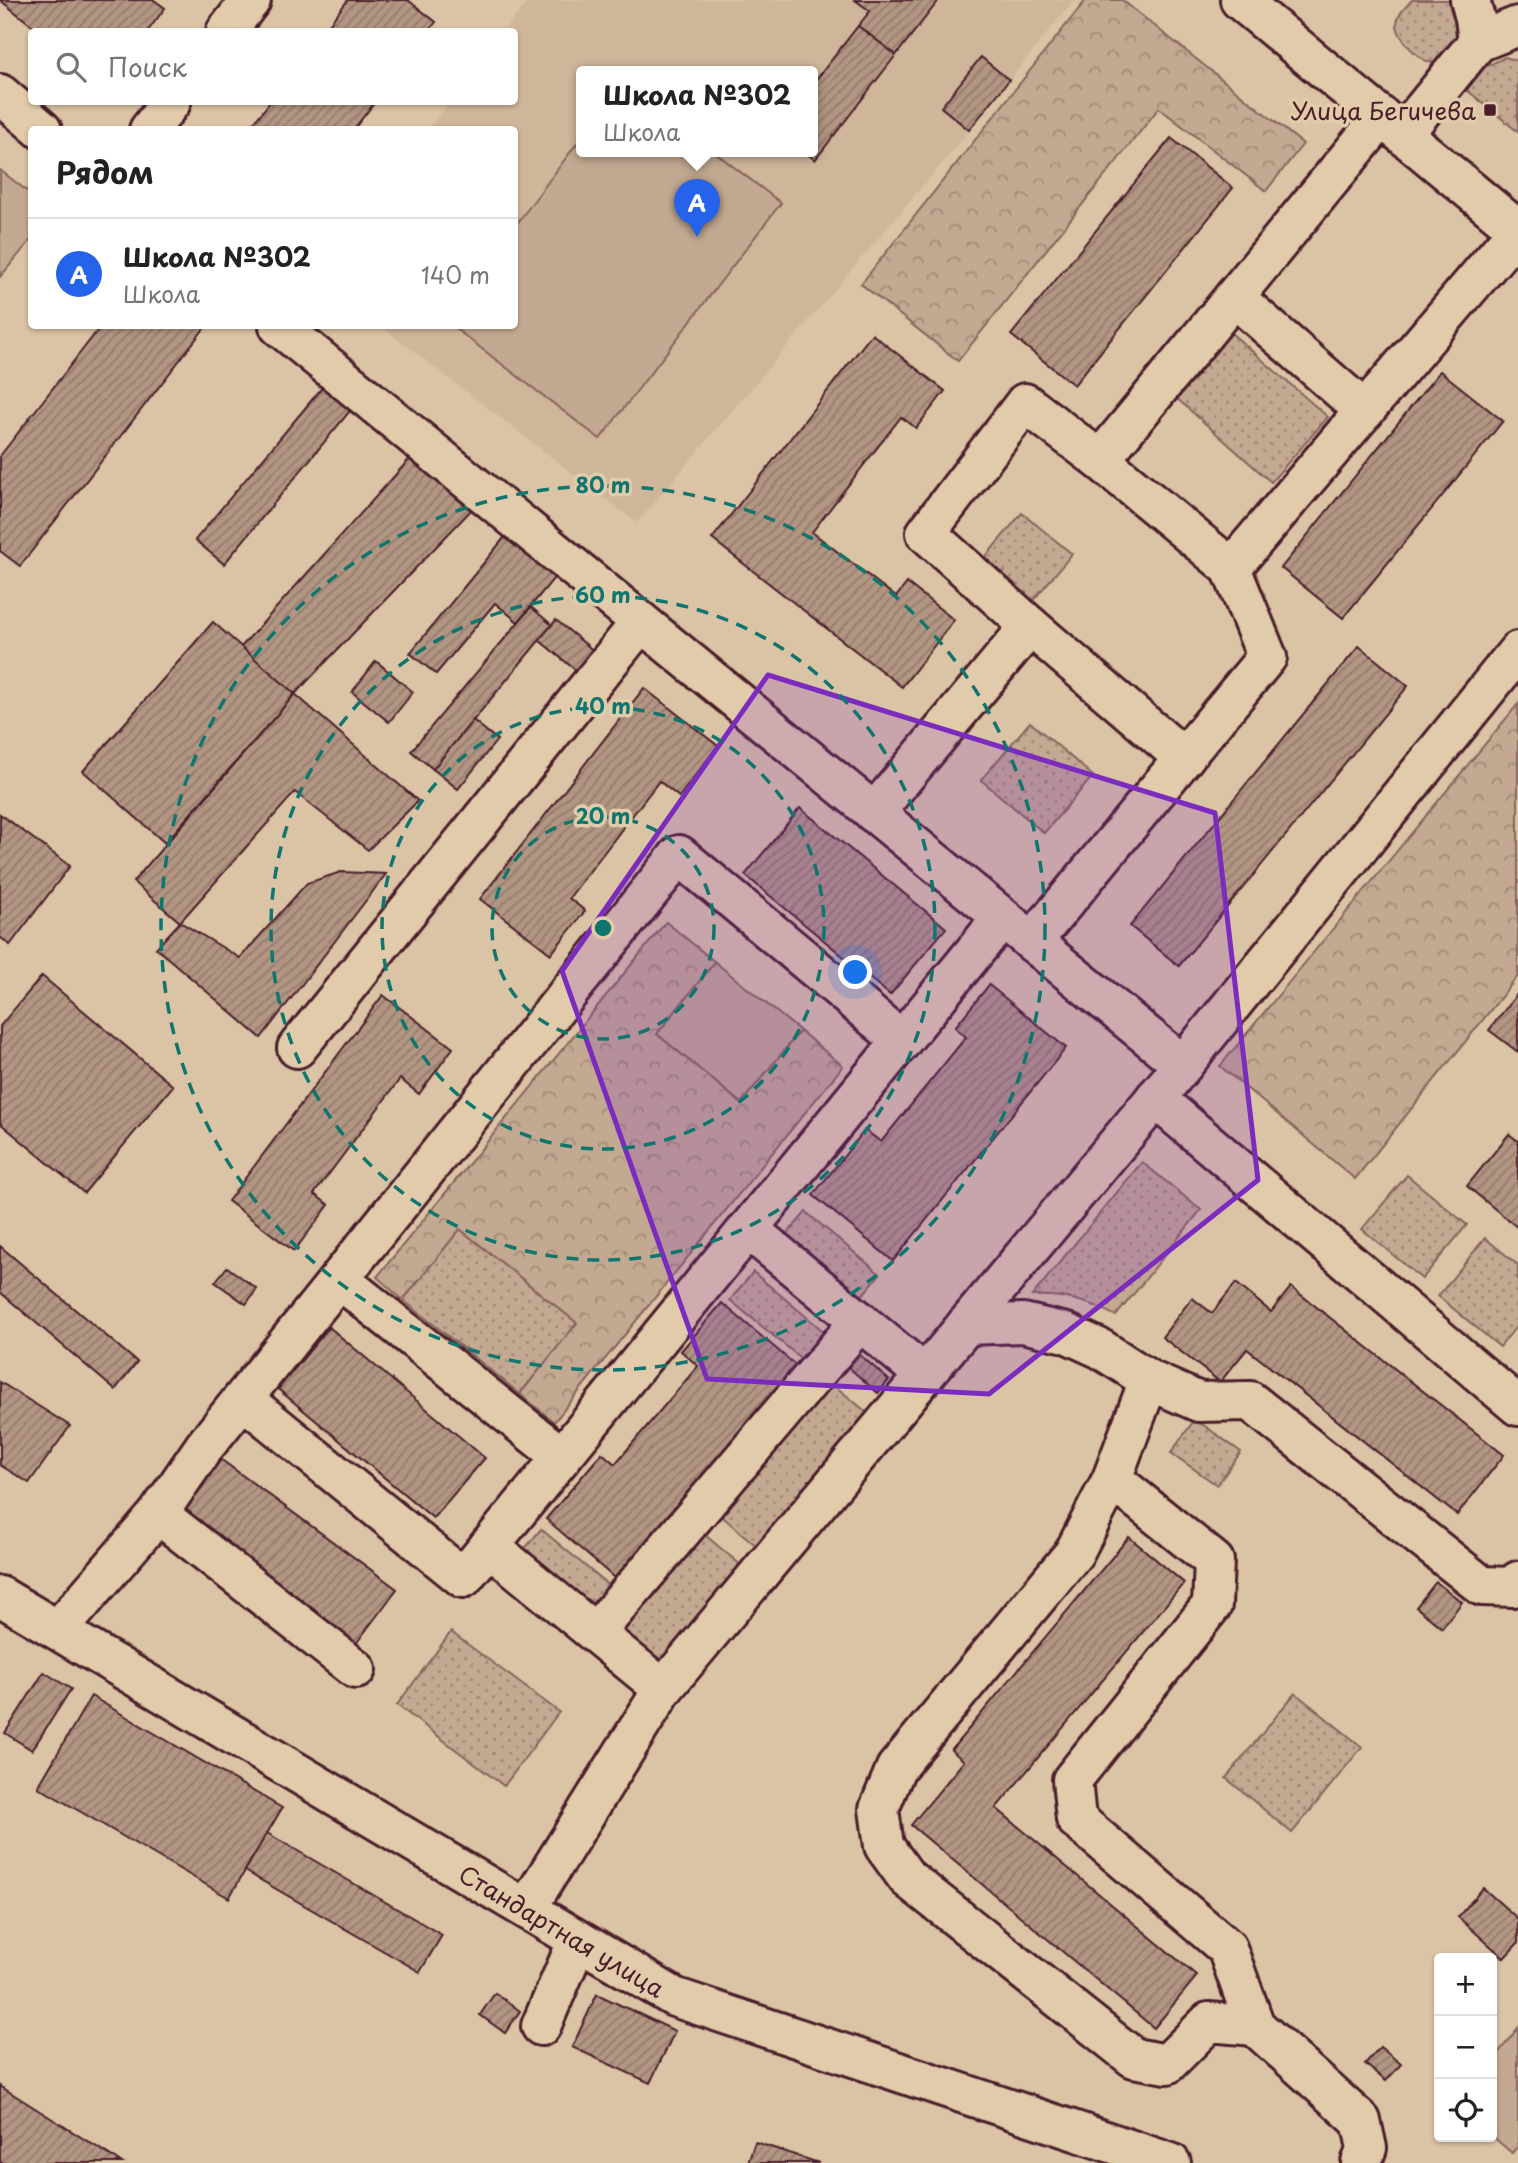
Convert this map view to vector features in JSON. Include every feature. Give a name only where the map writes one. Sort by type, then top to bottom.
[{"type":"street","points":[[229,28],[251,0]]},
{"type":"street","points":[[1231,568],[1518,230],[1240,0]]},
{"type":"street","points":[[1470,0],[1478,43]]},
{"type":"street","points":[[1100,460],[1234,297],[1392,126],[1478,43],[1518,26]]},
{"type":"street","points":[[0,94],[37,126]]},
{"type":"street","points":[[152,126],[169,105]]},
{"type":"street","points":[[1234,297],[1365,411]]},
{"type":"street","points":[[283,329],[1183,1065]]},
{"type":"street","points":[[1032,942],[1184,758],[1267,657],[1231,568],[1100,460],[1025,403],[926,533],[1184,758]]},
{"type":"street","points":[[297,1048],[641,622]]},
{"type":"street","points":[[874,813],[1030,626]]},
{"type":"street","points":[[527,1908],[663,1689],[1156,1098],[1518,651]]},
{"type":"street","points":[[58,1630],[158,1514],[204,1447],[679,855],[902,1041]]},
{"type":"street","points":[[243,1399],[463,1578],[1002,918]]},
{"type":"street","points":[[1156,1098],[1518,1406]]},
{"type":"street","points":[[748,1229],[925,1375]]},
{"type":"street","points":[[339,1279],[562,1457]]},
{"type":"street","points":[[595,1633],[860,1321]]},
{"type":"street","points":[[966,1325],[1023,1323],[1066,1333],[1101,1349],[1149,1380],[1199,1402],[1250,1401],[1482,1586],[1513,1587],[1518,1581]]},
{"type":"street","points":[[1149,1380],[1112,1479],[1074,1553],[896,1769],[879,1809],[884,1846],[907,1878],[1133,2058],[1167,2064],[1209,2022],[1255,2026]]},
{"type":"street","points":[[1112,1479],[1214,1561],[1212,1605],[1072,1780],[1076,1819],[1227,1948],[1255,2026],[1362,2121],[1367,2148],[1360,2163]]},
{"type":"street","points":[[158,1514],[356,1669]]},
{"type":"street","points":[[489,1546],[663,1689]]},
{"type":"street","name":"Стандартная улица","points":[[0,1596],[674,1997],[1171,2163]]},
{"type":"street","points":[[541,2026],[578,1940]]},
{"type":"highlighted area","points":[[768,675],[1215,813],[1258,1180],[989,1394],[707,1379],[562,971]]},
{"type":"shaded area","points":[[529,0],[1074,0],[955,148],[637,523],[385,329],[518,329],[518,126],[430,126],[448,105],[518,105],[518,28],[506,28]]},
{"type":"green space","points":[[1086,0],[1122,0],[1303,144],[1266,191],[1159,108],[958,361],[861,284]]},
{"type":"green space","points":[[1412,0],[1453,0],[1458,19],[1457,33],[1453,46],[1441,61],[1436,63],[1423,59],[1410,49],[1398,29],[1398,19]]},
{"type":"green space","points":[[1505,57],[1518,61],[1518,132],[1467,90],[1485,67]]},
{"type":"green space","points":[[576,145],[576,157],[721,157],[781,203],[600,439],[456,329],[518,329],[518,222]]},
{"type":"green space","points":[[0,170],[28,192],[28,244],[0,277]]},
{"type":"green space","points":[[1230,332],[1328,417],[1271,482],[1174,396]]},
{"type":"green space","points":[[1022,513],[1072,554],[1031,603],[981,562]]},
{"type":"green space","points":[[1518,704],[1518,976],[1355,1179],[1220,1066]]},
{"type":"green space","points":[[1030,722],[1093,776],[1044,833],[981,780]]},
{"type":"green space","points":[[666,922],[715,962],[657,1034],[741,1103],[800,1031],[843,1066],[554,1422],[520,1394],[577,1323],[460,1229],[403,1300],[377,1277]]},
{"type":"green space","points":[[715,962],[800,1031],[741,1103],[657,1034]]},
{"type":"green space","points":[[1142,1162],[1201,1210],[1116,1316],[1076,1300],[1032,1296]]},
{"type":"green space","points":[[1407,1175],[1467,1225],[1422,1279],[1362,1229]]},
{"type":"green space","points":[[806,1212],[880,1274],[857,1302],[782,1240]]},
{"type":"green space","points":[[460,1229],[577,1323],[520,1394],[403,1300]]},
{"type":"green space","points":[[1485,1238],[1518,1265],[1518,1324],[1500,1347],[1438,1296]]},
{"type":"green space","points":[[753,1272],[827,1334],[804,1361],[730,1300]]},
{"type":"green space","points":[[830,1382],[870,1415],[758,1547],[719,1514]]},
{"type":"green space","points":[[1195,1419],[1241,1452],[1217,1485],[1171,1453]]},
{"type":"green space","points":[[541,1529],[615,1591],[592,1619],[518,1557]]},
{"type":"green space","points":[[699,1530],[742,1566],[655,1667],[613,1631]]},
{"type":"green space","points":[[451,1632],[559,1712],[504,1786],[397,1705]]},
{"type":"green space","points":[[1295,1693],[1362,1747],[1292,1833],[1226,1778]]},
{"type":"green space","points":[[1518,2028],[1518,2146],[1512,2153],[1497,2140],[1497,2055]]},
{"type":"building","points":[[0,0],[154,0],[165,8],[150,28],[35,28]]},
{"type":"building","points":[[348,0],[408,0],[436,22],[431,28],[326,28]]},
{"type":"building","points":[[855,0],[939,0],[896,55],[858,26],[870,11]]},
{"type":"building","points":[[858,26],[896,55],[818,156],[818,77]]},
{"type":"building","points":[[981,57],[1009,80],[969,130],[941,107]]},
{"type":"building","points":[[268,105],[373,105],[356,126],[251,126]]},
{"type":"building","points":[[1171,138],[1233,188],[1074,385],[1011,335]]},
{"type":"building","points":[[99,329],[204,329],[20,566],[0,551],[0,456]]},
{"type":"building","points":[[872,334],[945,391],[916,428],[901,417],[812,532],[896,597],[907,583],[954,620],[902,687],[712,539]]},
{"type":"building","points":[[1440,371],[1503,421],[1343,618],[1281,568]]},
{"type":"building","points":[[326,383],[354,406],[224,564],[195,540]]},
{"type":"building","points":[[415,453],[475,506],[295,694],[241,647]]},
{"type":"building","points":[[509,532],[558,573],[518,622],[495,603],[436,674],[410,653]]},
{"type":"building","points":[[531,607],[552,625],[433,769],[411,751]]},
{"type":"building","points":[[556,620],[595,652],[578,672],[539,640]]},
{"type":"building","points":[[213,622],[295,694],[165,843],[83,771]]},
{"type":"building","points":[[1359,646],[1408,686],[1179,966],[1130,926]]},
{"type":"building","points":[[376,661],[413,692],[389,722],[352,692]]},
{"type":"building","points":[[644,688],[718,746],[679,797],[659,781],[569,898],[585,911],[551,954],[480,899]]},
{"type":"building","points":[[295,694],[418,801],[368,850],[295,792],[180,922],[133,882]]},
{"type":"building","points":[[473,720],[497,740],[458,789],[433,769]]},
{"type":"building","points":[[800,808],[946,928],[890,995],[745,875]]},
{"type":"building","points":[[0,814],[70,866],[10,945],[0,937]]},
{"type":"building","points":[[341,872],[386,874],[261,1038],[156,948],[180,922],[240,958],[307,883]]},
{"type":"building","points":[[42,976],[173,1086],[84,1193],[0,1123],[0,1026]]},
{"type":"building","points":[[989,985],[1066,1048],[893,1261],[813,1195],[865,1130],[881,1142],[966,1037],[955,1027]]},
{"type":"building","points":[[1518,993],[1518,1052],[1489,1030]]},
{"type":"building","points":[[383,995],[453,1048],[419,1094],[400,1079],[314,1194],[329,1205],[294,1251],[228,1201]]},
{"type":"building","points":[[1509,1134],[1518,1141],[1518,1228],[1467,1186]]},
{"type":"building","points":[[0,1246],[137,1362],[115,1390],[0,1292]]},
{"type":"building","points":[[227,1267],[257,1289],[246,1304],[215,1282]]},
{"type":"building","points":[[1236,1283],[1271,1312],[1291,1287],[1504,1455],[1457,1515],[1247,1349],[1220,1382],[1162,1337],[1192,1298],[1212,1313]]},
{"type":"building","points":[[722,1303],[799,1368],[619,1582],[546,1519],[602,1453],[615,1464],[698,1366],[681,1351]]},
{"type":"building","points":[[329,1327],[485,1458],[433,1518],[278,1389]]},
{"type":"building","points":[[859,1354],[889,1380],[878,1393],[848,1367]]},
{"type":"building","points":[[0,1382],[70,1426],[29,1483],[0,1465]]},
{"type":"building","points":[[204,1447],[397,1589],[352,1649],[158,1514]]},
{"type":"building","points":[[1129,1537],[1184,1583],[996,1808],[1197,1976],[1154,2028],[911,1825],[964,1761],[951,1750]]},
{"type":"building","points":[[1436,1582],[1462,1602],[1442,1628],[1416,1607]]},
{"type":"building","points":[[44,1672],[71,1689],[32,1750],[5,1733]]},
{"type":"building","points":[[91,1696],[282,1808],[229,1898],[38,1787]]},
{"type":"building","points":[[267,1833],[442,1935],[420,1972],[245,1871]]},
{"type":"building","points":[[1483,1888],[1518,1919],[1518,1943],[1504,1958],[1458,1917]]},
{"type":"building","points":[[495,1993],[520,2011],[505,2033],[480,2015]]},
{"type":"building","points":[[597,1994],[675,2031],[650,2083],[572,2047]]},
{"type":"building","points":[[1380,2047],[1401,2064],[1386,2081],[1365,2064]]},
{"type":"building","points":[[0,2086],[122,2163],[0,2163]]},
{"type":"building","points":[[755,2142],[819,2163],[748,2163]]},
{"type":"place","name":"Улица Бегичева","points":[[1490,110]]},
{"type":"place","name":"Школа №302","points":[[697,237]]}]
